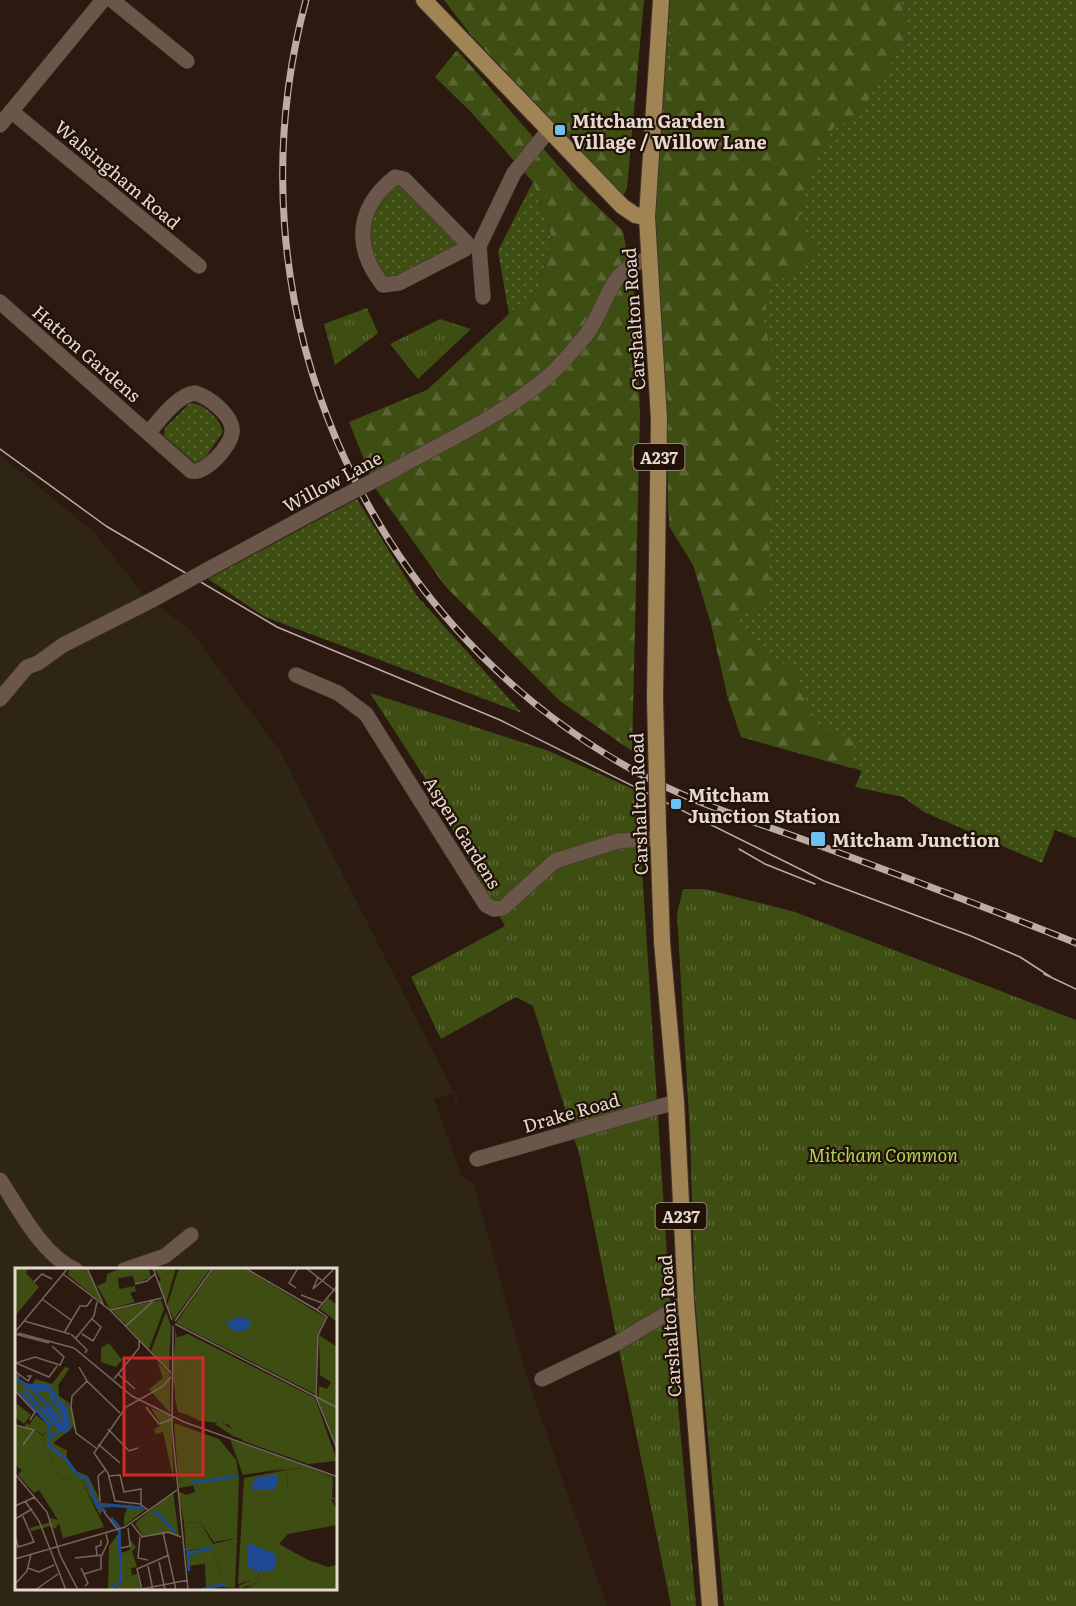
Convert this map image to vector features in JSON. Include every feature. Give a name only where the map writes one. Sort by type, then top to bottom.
[{"type":"main road","points":[[424,0],[622,206],[635,215],[648,217]]},
{"type":"main road","name":"Carshalton Road","points":[[661,0],[648,217],[648,259],[659,419],[655,698],[658,832],[662,942],[676,1102],[686,1302],[710,1606]]},
{"type":"street","points":[[0,125],[103,0]]},
{"type":"street","points":[[112,0],[187,62]]},
{"type":"street","name":"Walsingham Road","points":[[11,111],[199,266]]},
{"type":"street","points":[[472,245],[466,242],[404,180],[395,177],[370,204],[364,220],[363,250],[369,267],[383,285],[399,283],[472,245],[514,173],[548,131]]},
{"type":"street","points":[[472,245],[483,297]]},
{"type":"street","name":"Willow Lane","points":[[0,699],[27,667],[38,663],[63,645],[154,599],[396,469],[522,397],[542,382],[586,336],[616,278],[624,269],[648,259]]},
{"type":"street","name":"Hatton Gardens","points":[[0,302],[148,433],[191,471],[198,472],[207,468],[221,452],[232,434],[232,429],[231,423],[213,402],[195,393],[188,394],[181,399],[148,433]]},
{"type":"street","name":"Aspen Gardens","points":[[296,675],[338,693],[366,714],[486,905],[494,909],[502,908],[542,870],[555,861],[618,841],[658,832]]},
{"type":"street","name":"Drake Road","points":[[477,1159],[676,1102]]},
{"type":"street","points":[[0,1180],[44,1244],[59,1260],[72,1268]]},
{"type":"street","points":[[130,1268],[165,1256],[191,1235]]},
{"type":"street","points":[[542,1379],[617,1343],[686,1302]]},
{"type":"shaded area","points":[[0,455],[92,530],[147,599],[188,627],[280,751],[457,1099],[464,1124],[453,1094],[434,1099],[462,1177],[474,1184],[526,1374],[607,1606],[0,1606]]},
{"type":"green space","points":[[444,0],[644,0],[627,188],[623,196],[471,35]]},
{"type":"green space","points":[[670,0],[1076,0],[1076,838],[1055,830],[1042,863],[924,812],[903,797],[855,787],[862,771],[748,731],[704,562],[668,512],[667,423],[654,228]]},
{"type":"green space","points":[[675,0],[901,0],[908,42],[885,70],[859,117],[834,127],[816,160],[798,219],[819,254],[767,289],[764,323],[777,372],[769,562],[770,601],[738,618],[756,645],[797,672],[807,703],[819,726],[856,740],[851,768],[741,737],[728,699],[711,624],[693,565],[669,526],[667,425],[654,228]]},
{"type":"green space","points":[[457,50],[577,187],[623,231],[636,305],[640,415],[632,751],[560,701],[445,586],[376,489],[349,422],[427,390],[539,286],[552,238],[533,182],[471,112],[435,77]]},
{"type":"green space","points":[[398,181],[464,242],[398,281],[377,275],[360,218]]},
{"type":"green space","points":[[533,182],[552,238],[539,286],[509,314],[498,251]]},
{"type":"green space","points":[[367,308],[378,333],[335,365],[324,324]]},
{"type":"green space","points":[[440,319],[471,329],[418,379],[390,344]]},
{"type":"green space","points":[[190,403],[201,406],[211,413],[219,422],[223,432],[205,458],[195,463],[164,436],[165,428]]},
{"type":"green space","points":[[357,499],[417,596],[522,713],[265,617],[208,579]]},
{"type":"green space","points":[[370,693],[549,751],[637,791],[673,1349],[696,1606],[671,1606],[580,1157],[533,1006],[516,997],[441,1039],[411,977],[505,926],[423,775]]},
{"type":"green space","name":"Mitcham Common","points":[[683,889],[705,889],[795,912],[1076,1020],[1076,1606],[724,1606],[695,1301],[690,1134],[677,914]]},
{"type":"tram line","points":[[0,449],[106,526],[277,627],[500,720],[824,881],[971,936],[1020,957],[1051,977]]},
{"type":"tram line","points":[[739,849],[765,864],[815,884]]},
{"type":"tram line","points":[[1044,974],[1076,989]]},
{"type":"railway","points":[[306,0],[286,113],[284,225],[302,335],[336,440],[388,538],[454,627],[536,705],[631,769],[652,780],[719,809],[1076,943]]},
{"type":"place","name":"Mitcham Garden Village / Willow Lane","points":[[560,130]]},
{"type":"place","name":"Mitcham Junction Station","points":[[676,804]]},
{"type":"place","name":"Mitcham Junction","points":[[818,839]]}]
